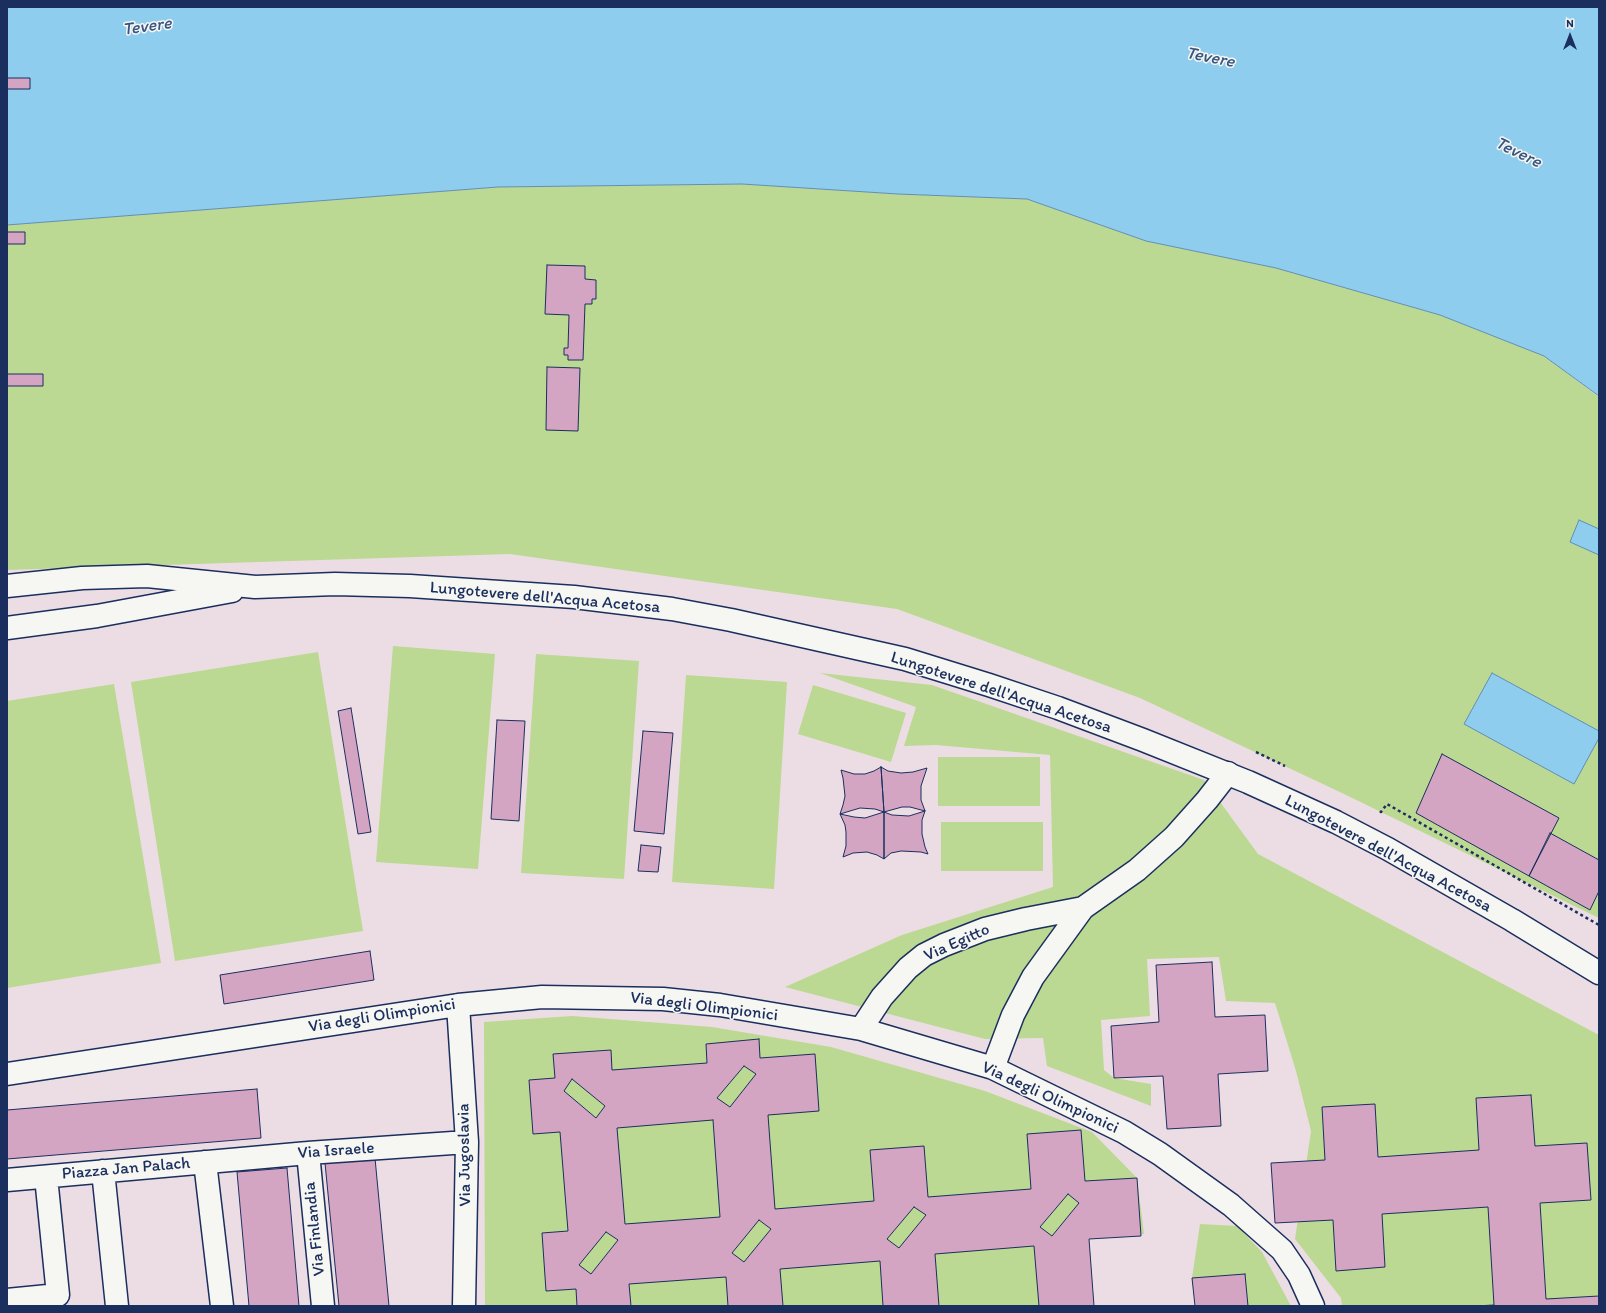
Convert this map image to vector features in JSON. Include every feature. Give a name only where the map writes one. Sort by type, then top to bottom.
[{"type":"street","name":"Lungotevere dell'Acqua Acetosa","points":[[7,586],[82,578],[147,576],[255,587],[343,585],[484,590],[574,597],[672,609],[732,620],[913,661],[1058,708],[1228,773],[1336,822],[1388,849],[1512,920],[1599,973]]},
{"type":"street","name":"Lungotevere dell'Acqua Acetosa","points":[[7,628],[98,616],[255,587]]},
{"type":"street","name":"Via Egitto","points":[[993,1068],[1013,1015],[1033,977],[1083,908],[1137,870],[1174,837],[1207,800],[1228,773]]},
{"type":"street","name":"Via Egitto","points":[[861,1029],[882,997],[908,968],[924,956],[952,942],[985,929],[1026,918],[1083,908]]},
{"type":"street","name":"Via degli Olimpionici","points":[[7,1074],[458,1004],[542,997],[663,999],[720,1005],[861,1029],[993,1068],[1124,1132],[1160,1154],[1231,1205],[1282,1250],[1299,1275],[1313,1306]]},
{"type":"street","name":"Via Jugoslavia","points":[[458,1004],[467,1142],[464,1306]]},
{"type":"street","name":"Via Israele","points":[[205,1162],[467,1142]]},
{"type":"street","name":"Via Finlandia","points":[[308,1153],[323,1306]]},
{"type":"street","name":"Piazza Jan Palach","points":[[7,1180],[205,1162],[222,1306]]},
{"type":"street","points":[[103,1171],[117,1306]]},
{"type":"street","name":"Piazza Jan Palach","points":[[7,1300],[59,1301],[46,1177]]},
{"type":"path","points":[[1256,752],[1261,754]]},
{"type":"path","points":[[1381,812],[1387,804],[1599,926]]},
{"type":"green space","points":[[742,184],[898,194],[1027,199],[1146,241],[1276,268],[1440,315],[1544,356],[1599,397],[1599,918],[1342,793],[1140,698],[897,609],[510,554],[7,570],[7,225],[498,187]]},
{"type":"green space","points":[[393,646],[495,654],[478,869],[376,862]]},
{"type":"green space","points":[[318,652],[363,931],[175,961],[131,682]]},
{"type":"green space","points":[[536,654],[639,661],[624,879],[521,873]]},
{"type":"green space","points":[[820,673],[932,685],[1204,780],[1258,854],[1599,1035],[1599,1306],[1342,1306],[1341,1298],[1295,1239],[1311,1131],[1296,1071],[1275,1003],[1226,1001],[1219,957],[1147,959],[1150,1016],[1101,1020],[1104,1070],[1114,1078],[1151,1084],[1151,1106],[1047,1066],[1043,1038],[985,1039],[785,987],[902,935],[1053,887],[1050,755],[936,745],[904,746],[916,707]]},
{"type":"green space","points":[[686,675],[787,682],[774,889],[672,882]]},
{"type":"green space","points":[[114,684],[161,963],[7,988],[7,701]]},
{"type":"green space","points":[[813,685],[906,713],[891,762],[798,734]]},
{"type":"green space","points":[[938,757],[1040,757],[1040,806],[938,806]]},
{"type":"green space","points":[[941,822],[1043,822],[1043,871],[941,871]]},
{"type":"green space","points":[[572,1016],[712,1027],[831,1047],[985,1091],[1092,1132],[1137,1178],[1144,1234],[1089,1237],[1094,1306],[485,1306],[484,1022]]},
{"type":"green space","points":[[1200,1224],[1237,1226],[1262,1252],[1291,1306],[1195,1306],[1192,1278]]},
{"type":"water","name":"Tevere","points":[[7,7],[1599,7],[1599,396],[1544,356],[1440,315],[1276,268],[1146,241],[1027,199],[898,194],[742,184],[498,187],[7,225]]},
{"type":"water","points":[[1579,520],[1599,529],[1599,555],[1570,542]]},
{"type":"water","points":[[1492,673],[1599,731],[1599,738],[1574,784],[1464,724]]},
{"type":"building","points":[[7,78],[30,78],[30,89],[7,89]]},
{"type":"building","points":[[7,232],[25,232],[25,244],[7,244]]},
{"type":"building","points":[[547,265],[585,266],[585,279],[596,280],[596,299],[592,299],[592,304],[585,304],[583,360],[568,360],[568,355],[564,355],[564,348],[568,348],[569,315],[545,314]]},
{"type":"building","points":[[547,367],[580,368],[578,431],[546,430]]},
{"type":"building","points":[[7,374],[43,374],[43,386],[7,386]]},
{"type":"building","points":[[351,708],[371,832],[358,834],[338,711]]},
{"type":"building","points":[[497,720],[525,721],[519,821],[491,819]]},
{"type":"building","points":[[643,731],[673,733],[664,834],[634,831]]},
{"type":"building","points":[[1442,754],[1559,818],[1529,876],[1416,813]]},
{"type":"building","points":[[881,767],[884,812],[875,809],[860,808],[840,814],[845,796],[841,770],[854,774],[865,774]]},
{"type":"building","points":[[881,767],[888,771],[901,773],[913,772],[927,768],[921,786],[921,800],[925,811],[910,807],[902,807],[884,812]]},
{"type":"building","points":[[925,811],[922,820],[922,834],[928,854],[921,852],[901,851],[891,853],[884,859],[884,812],[892,815],[909,816]]},
{"type":"building","points":[[884,812],[884,859],[867,852],[853,853],[843,857],[846,846],[846,832],[845,825],[840,814],[865,818]]},
{"type":"building","points":[[1550,833],[1599,860],[1599,891],[1590,910],[1529,876]]},
{"type":"building","points":[[641,845],[661,847],[658,872],[638,871]]},
{"type":"building","points":[[370,951],[374,980],[224,1004],[220,975]]},
{"type":"building","points":[[1212,962],[1215,1017],[1265,1015],[1268,1071],[1218,1074],[1221,1126],[1167,1129],[1163,1076],[1114,1078],[1111,1026],[1159,1022],[1156,965]]},
{"type":"building","points":[[759,1039],[760,1058],[815,1054],[819,1111],[768,1115],[775,1209],[874,1201],[870,1150],[924,1146],[928,1197],[1031,1189],[1027,1134],[1081,1130],[1085,1181],[1137,1178],[1141,1236],[1089,1239],[1094,1306],[1039,1306],[1034,1246],[935,1254],[939,1306],[883,1306],[880,1261],[780,1269],[783,1306],[728,1306],[726,1277],[629,1284],[631,1306],[577,1306],[576,1289],[546,1291],[542,1233],[568,1231],[560,1132],[533,1134],[529,1080],[555,1078],[553,1054],[611,1050],[612,1070],[707,1063],[706,1044]],"holes":[[[713,1120],[720,1217],[625,1224],[617,1128]]]},
{"type":"building","points":[[744,1066],[756,1074],[730,1107],[717,1098]]},
{"type":"building","points":[[572,1079],[605,1106],[596,1118],[564,1091]]},
{"type":"building","points":[[257,1089],[261,1138],[7,1159],[7,1110]]},
{"type":"building","points":[[1531,1095],[1535,1146],[1587,1143],[1591,1200],[1540,1203],[1546,1299],[1599,1296],[1599,1306],[1475,1306],[1494,1305],[1488,1207],[1382,1214],[1385,1267],[1336,1271],[1333,1220],[1275,1223],[1271,1163],[1325,1160],[1322,1107],[1375,1104],[1378,1157],[1479,1150],[1476,1098]]},
{"type":"building","points":[[375,1158],[389,1306],[339,1306],[325,1163]]},
{"type":"building","points":[[287,1168],[299,1306],[249,1306],[237,1172]]},
{"type":"building","points":[[1068,1194],[1079,1203],[1052,1236],[1040,1227]]},
{"type":"building","points":[[914,1207],[926,1215],[899,1248],[887,1239]]},
{"type":"building","points":[[759,1220],[771,1229],[744,1262],[732,1253]]},
{"type":"building","points":[[606,1232],[618,1240],[591,1274],[579,1265]]},
{"type":"building","points":[[1245,1274],[1248,1306],[1195,1306],[1192,1278]]}]
